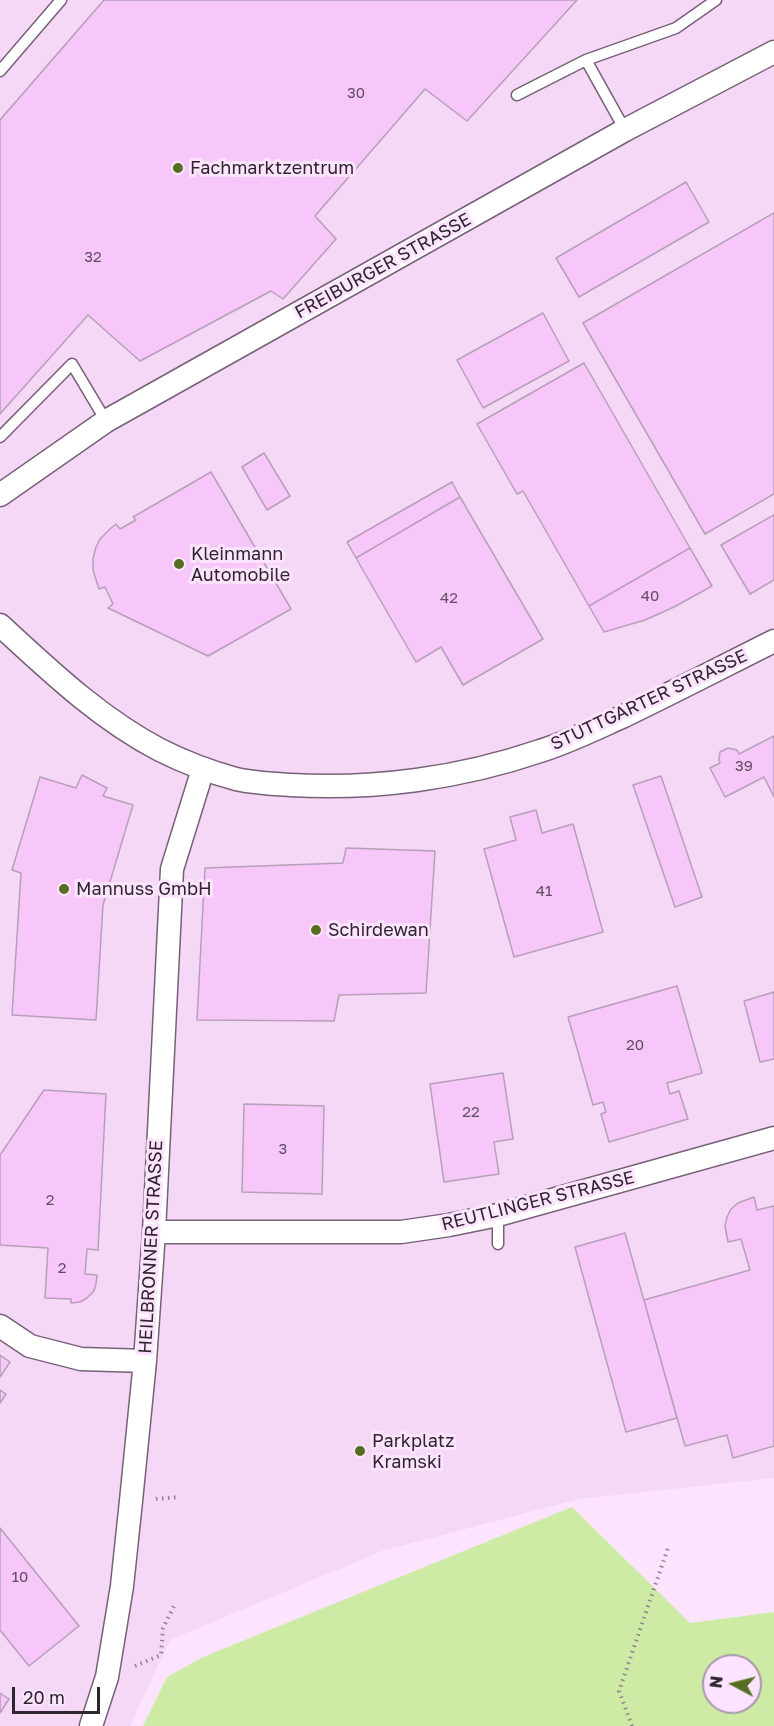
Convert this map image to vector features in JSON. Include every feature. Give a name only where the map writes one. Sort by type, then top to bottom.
[{"type":"street","name":"FREIBURGER STRASSE","points":[[0,495],[106,421],[625,130],[774,52]]},
{"type":"street","name":"STUTTGARTER STRASSE","points":[[0,625],[75,694],[120,726],[160,750],[203,769],[238,779],[321,787],[369,785],[431,777],[494,766],[542,751],[654,702],[774,641]]},
{"type":"street","name":"HEILBRONNER STRASSE","points":[[91,1726],[107,1677],[122,1586],[145,1360],[154,1232],[172,869],[203,769]]},
{"type":"street","name":"REUTLINGER STRASSE","points":[[154,1232],[401,1232],[449,1226],[498,1215],[774,1138]]},
{"type":"street","points":[[0,1326],[30,1346],[81,1359],[145,1360]]},
{"type":"lane","points":[[0,71],[62,0]]},
{"type":"lane","points":[[517,95],[586,60],[676,28],[716,0]]},
{"type":"lane","points":[[586,60],[625,130]]},
{"type":"lane","points":[[0,437],[72,364],[106,421]]},
{"type":"lane","points":[[498,1215],[498,1244]]},
{"type":"path","points":[[632,1726],[619,1690],[669,1545]]},
{"type":"path","points":[[107,1677],[161,1655],[163,1628],[174,1606]]},
{"type":"shaded area","points":[[0,0],[774,0],[774,1478],[579,1499],[382,1551],[170,1640],[130,1726],[0,1726]]},
{"type":"green space","points":[[572,1507],[690,1623],[774,1612],[774,1726],[143,1726],[167,1677],[203,1657]]},
{"type":"building","name":"Fachmarktzentrum","points":[[104,0],[577,0],[467,121],[425,89],[315,216],[336,239],[283,299],[271,291],[140,361],[88,315],[0,414],[0,120]]},
{"type":"building","points":[[686,182],[709,222],[579,297],[556,258]]},
{"type":"building","points":[[774,213],[774,494],[705,534],[583,323]]},
{"type":"building","points":[[543,313],[569,361],[483,408],[457,360]]},
{"type":"building","points":[[584,363],[690,548],[589,606],[523,491],[517,494],[477,424]]},
{"type":"building","points":[[264,453],[290,496],[267,510],[242,467]]},
{"type":"building","name":"Kleinmann Automobile","points":[[211,472],[291,609],[208,656],[108,608],[113,604],[105,587],[99,589],[93,570],[93,559],[100,539],[116,524],[120,529],[136,520],[133,517]]},
{"type":"building","points":[[452,482],[460,497],[356,558],[347,542]]},
{"type":"building","points":[[460,497],[543,639],[463,685],[441,647],[416,662],[356,558]]},
{"type":"building","points":[[774,515],[774,580],[750,594],[721,545]]},
{"type":"building","points":[[690,548],[712,586],[645,620],[604,632],[589,606]]},
{"type":"building","points":[[774,736],[774,797],[764,777],[725,797],[710,768],[720,763],[720,752],[728,748],[737,750],[739,754]]},
{"type":"building","name":"Mannuss GmbH","points":[[82,775],[107,788],[103,796],[133,805],[103,905],[96,1020],[12,1015],[21,873],[12,870],[40,777],[76,788]]},
{"type":"building","points":[[661,776],[702,897],[675,907],[633,785]]},
{"type":"building","points":[[536,810],[542,833],[573,824],[603,932],[514,957],[484,849],[516,840],[510,817]]},
{"type":"building","name":"Schirdewan","points":[[346,848],[435,851],[426,993],[339,995],[334,1021],[197,1020],[205,868],[343,863]]},
{"type":"building","points":[[677,986],[702,1073],[667,1083],[670,1094],[679,1091],[688,1119],[609,1142],[601,1114],[606,1112],[603,1102],[593,1105],[568,1017]]},
{"type":"building","points":[[774,992],[774,1059],[760,1062],[744,1001]]},
{"type":"building","points":[[503,1073],[513,1139],[494,1142],[499,1174],[444,1182],[430,1084]]},
{"type":"building","points":[[44,1090],[106,1094],[98,1250],[87,1249],[85,1274],[97,1275],[96,1284],[94,1291],[80,1302],[71,1303],[71,1299],[45,1298],[48,1248],[0,1245],[0,1155]]},
{"type":"building","points":[[244,1104],[324,1106],[322,1194],[242,1192]]},
{"type":"building","points":[[754,1197],[757,1210],[774,1206],[774,1446],[733,1458],[727,1435],[685,1446],[644,1300],[750,1270],[741,1239],[728,1242],[725,1226],[731,1209],[738,1203]]},
{"type":"building","points":[[625,1233],[677,1418],[626,1432],[575,1247]]},
{"type":"building","points":[[0,1355],[10,1362],[0,1377]]},
{"type":"building","points":[[0,1390],[6,1394],[0,1403]]},
{"type":"building","points":[[0,1528],[79,1626],[29,1666],[0,1630]]},
{"type":"building","points":[[0,1693],[9,1699],[0,1713]]},
{"type":"place","name":"Fachmarktzentrum","points":[[178,168]]},
{"type":"place","name":"Kleinmann Automobile","points":[[179,564]]},
{"type":"place","name":"Mannuss GmbH","points":[[64,889]]},
{"type":"place","name":"Schirdewan","points":[[316,930]]},
{"type":"place","name":"Parkplatz Kramski","points":[[360,1451]]}]
